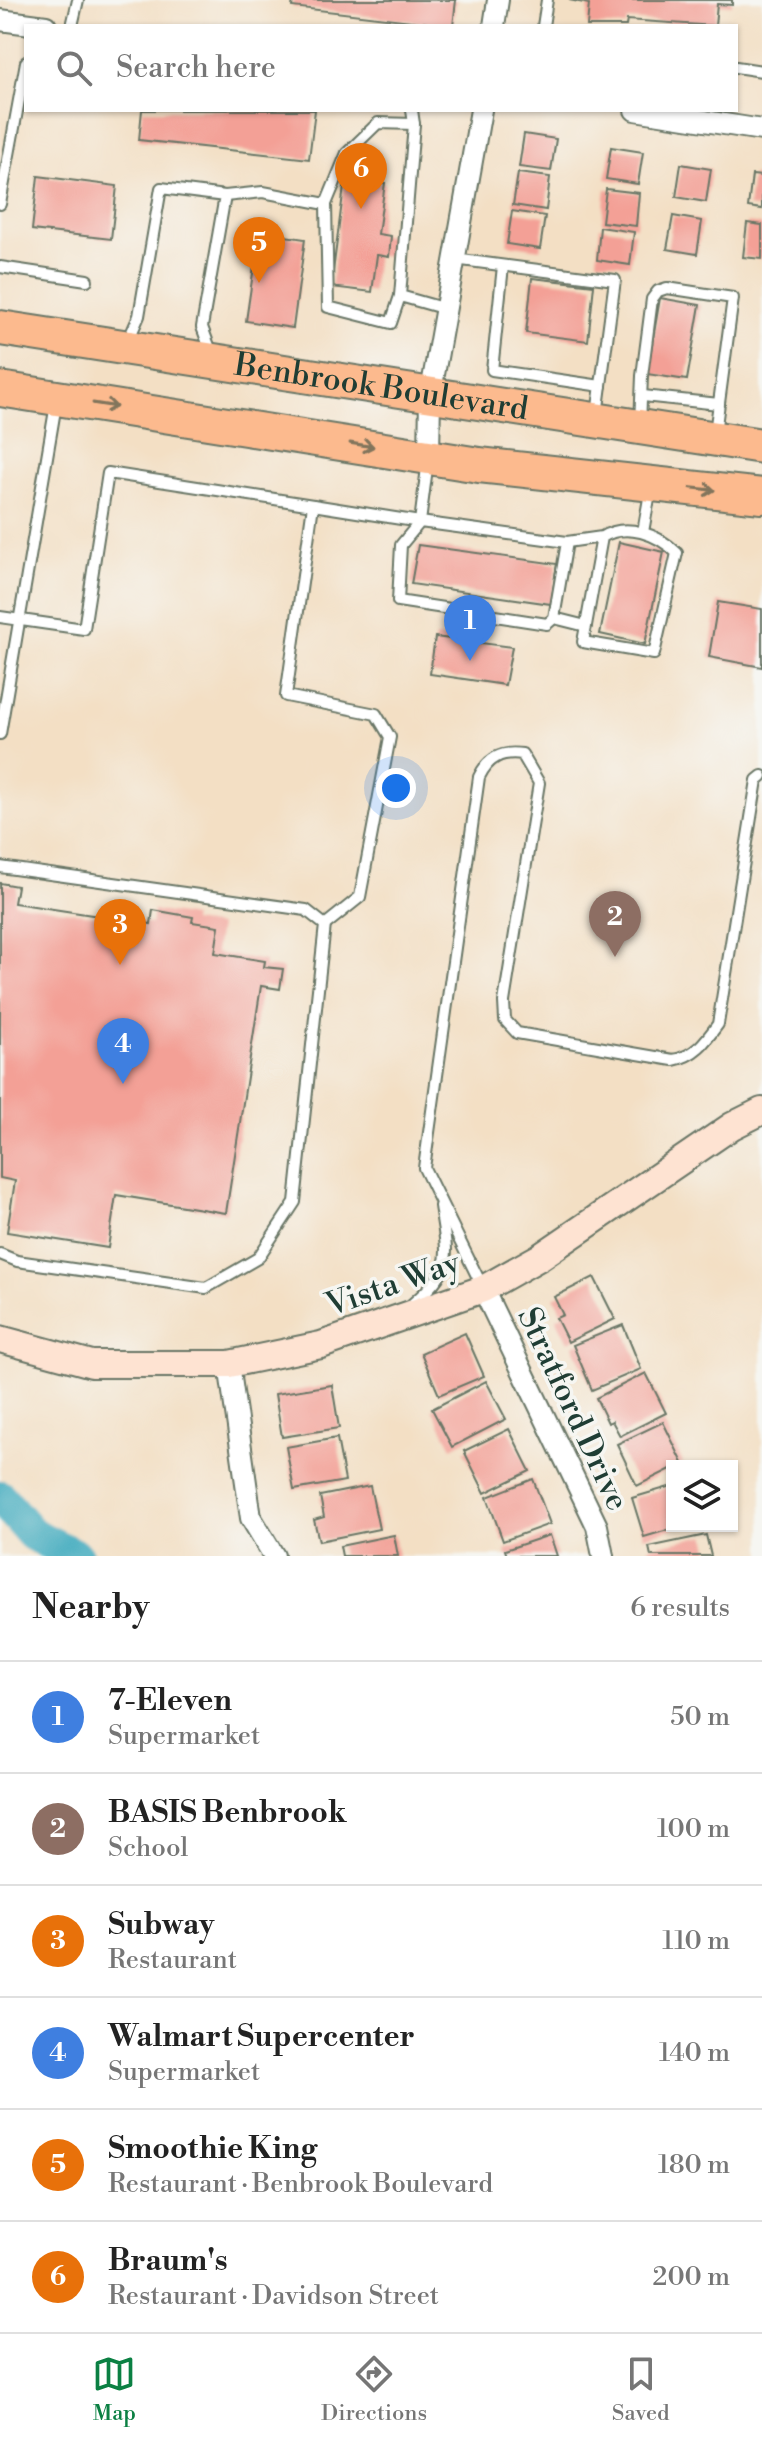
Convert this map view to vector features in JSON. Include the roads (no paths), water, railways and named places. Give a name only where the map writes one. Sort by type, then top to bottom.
[{"type":"highway","name":"Benbrook Boulevard","points":[[0,328],[596,421],[641,412],[714,439],[762,446]]},
{"type":"highway","name":"Benbrook Boulevard","points":[[0,389],[479,465],[762,496]]},
{"type":"street","points":[[494,24],[498,0]]},
{"type":"street","points":[[0,20],[30,24]]},
{"type":"street","points":[[429,455],[430,397],[481,112]]},
{"type":"street","points":[[658,112],[762,130]]},
{"type":"street","name":"Vista Way","points":[[0,1339],[92,1364],[229,1364],[321,1345],[483,1289],[540,1257],[732,1126],[762,1111]]},
{"type":"street","name":"Stratford Drive","points":[[483,1289],[597,1526],[603,1556]]},
{"type":"street","points":[[229,1364],[251,1518],[274,1556]]},
{"type":"lane","points":[[72,24],[78,0]]},
{"type":"lane","points":[[543,24],[547,0]]},
{"type":"lane","points":[[738,67],[762,71]]},
{"type":"lane","points":[[0,204],[24,73]]},
{"type":"lane","points":[[412,112],[414,124],[400,296],[391,323],[328,307],[326,204],[347,153],[378,123],[414,124]]},
{"type":"lane","points":[[125,349],[139,316],[161,188],[225,196],[263,192],[326,204]]},
{"type":"lane","points":[[216,364],[202,327],[225,196]]},
{"type":"lane","points":[[454,259],[615,280],[596,421]]},
{"type":"lane","points":[[503,266],[492,370],[601,386]]},
{"type":"lane","points":[[0,267],[87,280]]},
{"type":"lane","points":[[714,439],[719,404],[733,298],[667,288],[658,291],[652,299],[642,376],[641,412],[719,404]]},
{"type":"lane","points":[[400,296],[446,309]]},
{"type":"lane","points":[[0,734],[57,398]]},
{"type":"lane","points":[[429,455],[420,522],[401,545],[398,601],[547,624],[554,618],[567,542]]},
{"type":"lane","points":[[0,617],[84,629],[108,473],[567,542],[602,537],[614,529],[643,532],[667,543],[677,553],[654,654],[583,642],[602,537]]},
{"type":"lane","points":[[643,532],[651,484]]},
{"type":"lane","points":[[0,1254],[17,1261],[206,1288],[258,1258],[295,1202],[325,925],[360,897],[390,737],[376,714],[286,696],[313,505]]},
{"type":"lane","points":[[554,618],[586,626]]},
{"type":"lane","points":[[483,1289],[424,1168],[479,777],[484,766],[507,752],[522,754],[539,783],[504,1002],[505,1020],[517,1033],[673,1060],[686,1058],[703,1046],[718,1024],[757,780],[762,776]]},
{"type":"lane","points":[[0,867],[306,910],[325,925]]},
{"type":"lane","points":[[393,1320],[437,1282],[448,1258],[438,1197]]},
{"type":"waterway","points":[[0,1497],[32,1534],[76,1556]]},
{"type":"place","name":"Braum's","points":[[361,209]]},
{"type":"place","name":"Smoothie King","points":[[259,283]]},
{"type":"place","name":"7-Eleven","points":[[470,661]]},
{"type":"place","name":"BASIS Benbrook","points":[[615,957]]},
{"type":"place","name":"Subway","points":[[120,965]]},
{"type":"place","name":"Walmart Supercenter","points":[[123,1084]]}]
